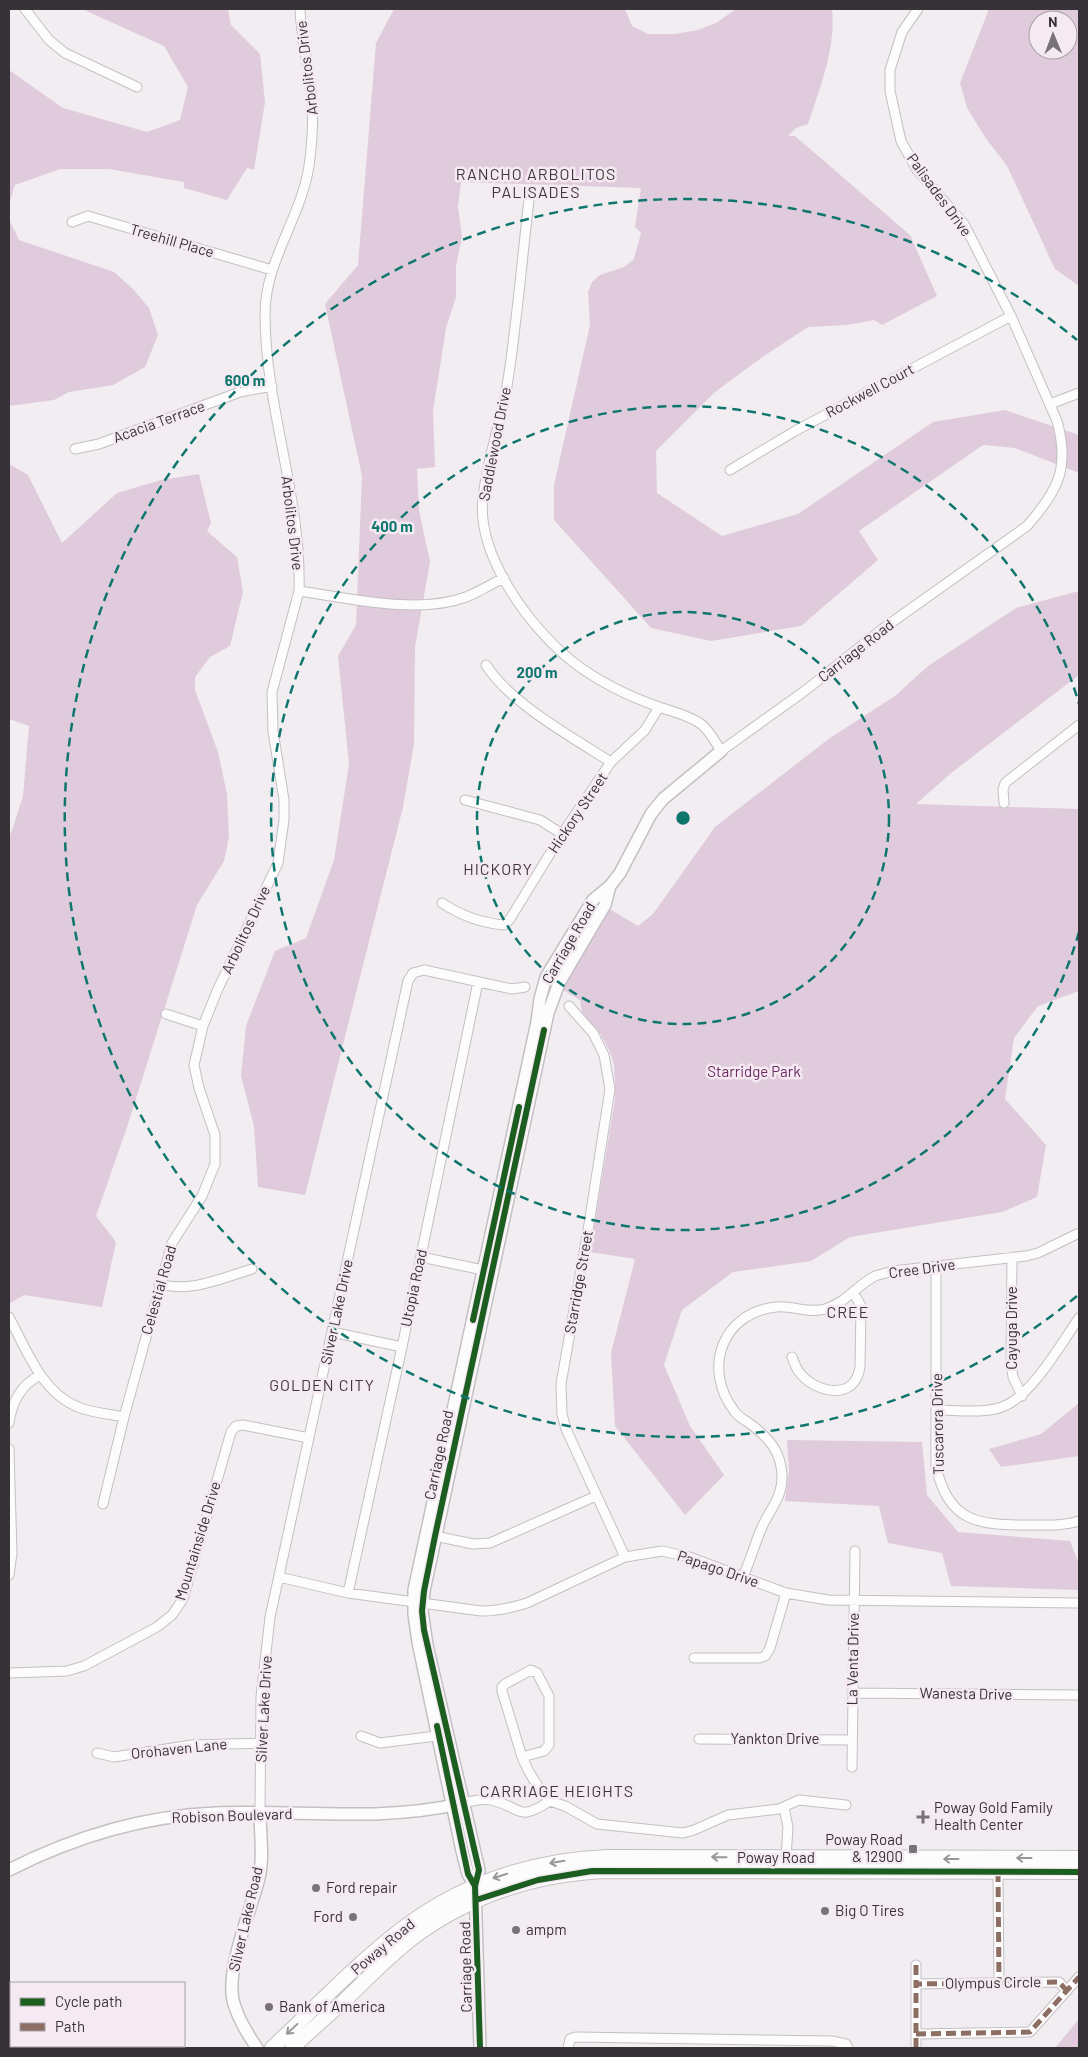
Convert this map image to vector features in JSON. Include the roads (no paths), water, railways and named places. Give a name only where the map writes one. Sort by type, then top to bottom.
[{"type":"main road","name":"Poway Road","points":[[272,2048],[397,1933],[436,1906],[475,1886],[535,1866],[588,1858],[691,1856],[924,1858],[1079,1872]]},
{"type":"main road","points":[[888,1871],[893,1866],[920,1866],[924,1858]]},
{"type":"main road","name":"Poway Road","points":[[292,2048],[404,1945],[442,1918],[476,1900],[538,1880],[592,1871],[888,1871],[999,1865],[1079,1858]]},
{"type":"street","points":[[25,9],[49,40],[65,53],[137,87]]},
{"type":"street","name":"Arbolitos Drive","points":[[203,1026],[217,991],[278,863],[284,820],[284,800],[272,731],[272,692],[299,591],[298,545],[272,386],[265,334],[265,312],[267,290],[272,270],[297,209],[309,168],[313,124],[310,82],[300,24],[300,9]]},
{"type":"street","name":"Palisades Drive","points":[[918,9],[902,32],[890,70],[890,91],[901,141],[917,170],[964,224],[1011,316],[1050,404]]},
{"type":"street","name":"Saddlewood Drive","points":[[529,200],[512,354],[505,399],[486,475],[482,500],[485,532],[495,563],[527,615],[552,643],[571,660],[589,674],[620,692],[689,717],[700,723],[708,731],[721,751]]},
{"type":"street","name":"Treehill Place","points":[[72,222],[88,216],[272,270]]},
{"type":"street","name":"Rockwell Court","points":[[730,470],[795,431],[1011,316]]},
{"type":"street","name":"Acacia Terrace","points":[[75,449],[99,444],[240,392],[272,386]]},
{"type":"street","points":[[1050,404],[1079,393]]},
{"type":"street","name":"Carriage Road","points":[[480,2048],[475,1886],[479,1870],[458,1804],[418,1603],[487,1271],[540,1029],[542,987],[555,962],[597,895],[610,886],[620,873],[651,814],[663,799],[721,751],[806,690],[880,630],[1026,526],[1042,508],[1056,488],[1063,455],[1062,437],[1050,404]]},
{"type":"street","points":[[299,591],[415,606],[441,603],[465,597],[504,578]]},
{"type":"street","points":[[486,665],[495,679],[542,718],[611,762]]},
{"type":"street","name":"Hickory Street","points":[[442,903],[457,913],[504,925],[510,919],[562,834],[611,762],[645,730],[659,707]]},
{"type":"street","points":[[1004,803],[1002,790],[1005,783],[1079,725]]},
{"type":"street","points":[[465,800],[540,820],[562,834]]},
{"type":"street","name":"Carriage Road","points":[[540,1029],[559,983],[605,905],[610,886]]},
{"type":"street","points":[[572,934],[584,940]]},
{"type":"street","name":"Silver Lake Drive","points":[[260,1813],[261,1697],[270,1617],[408,981],[413,973],[424,970],[478,982]]},
{"type":"street","points":[[478,982],[512,989],[525,988]]},
{"type":"street","name":"Utopia Road","points":[[348,1593],[478,982]]},
{"type":"street","name":"Starridge Street","points":[[569,1006],[593,1033],[604,1055],[610,1079],[610,1089],[561,1384],[562,1414],[566,1429],[625,1557]]},
{"type":"street","points":[[166,1014],[203,1026]]},
{"type":"street","name":"Celestial Road","points":[[103,1504],[159,1284],[172,1243],[202,1196],[215,1164],[215,1135],[198,1088],[194,1065],[203,1026]]},
{"type":"street","name":"Cree Drive","points":[[743,1577],[763,1526],[780,1494],[782,1473],[780,1460],[773,1445],[762,1433],[736,1414],[724,1397],[718,1373],[721,1348],[726,1335],[754,1312],[777,1307],[810,1310],[824,1309],[847,1299],[853,1292],[876,1276],[893,1271],[1012,1258],[1038,1252],[1077,1234]]},
{"type":"street","points":[[421,1257],[487,1271]]},
{"type":"street","name":"Cayuga Drive","points":[[1012,1258],[1011,1362],[1013,1377],[1022,1396]]},
{"type":"street","name":"Tuscarora Drive","points":[[936,1266],[936,1466],[943,1492],[958,1510],[972,1520],[992,1525],[1060,1525],[1079,1521]]},
{"type":"street","points":[[159,1284],[184,1288],[203,1285],[252,1269]]},
{"type":"street","points":[[792,1357],[799,1372],[817,1387],[827,1391],[844,1390],[851,1385],[859,1375],[860,1367],[861,1306],[853,1292]]},
{"type":"street","points":[[9,1317],[40,1375],[60,1396],[78,1407],[124,1417]]},
{"type":"street","points":[[936,1410],[985,1410],[1001,1408],[1022,1396],[1079,1318]]},
{"type":"street","points":[[332,1332],[402,1346]]},
{"type":"street","points":[[9,1423],[17,1395],[29,1381],[40,1375]]},
{"type":"street","name":"Mountainside Drive","points":[[9,1673],[67,1671],[84,1666],[157,1628],[172,1616],[183,1599],[231,1432],[236,1426],[243,1425],[309,1438]]},
{"type":"street","points":[[9,1449],[12,1553],[9,1575]]},
{"type":"street","points":[[431,1535],[473,1544],[490,1543],[596,1496]]},
{"type":"street","name":"Papago Drive","points":[[279,1578],[348,1593],[418,1603],[481,1610],[511,1608],[527,1603],[625,1557],[662,1551],[689,1557],[786,1593],[828,1600],[853,1602],[1079,1604]]},
{"type":"street","name":"La Venta Drive","points":[[852,1767],[855,1551]]},
{"type":"street","points":[[694,1658],[760,1658],[764,1656],[770,1648],[786,1593]]},
{"type":"street","points":[[522,1757],[544,1751],[549,1745],[549,1696],[537,1673],[531,1670],[526,1671],[502,1689],[522,1757],[532,1778],[550,1801],[565,1806],[597,1824],[678,1832],[694,1830],[728,1815],[784,1808],[802,1800],[846,1805]]},
{"type":"street","name":"Wanesta Drive","points":[[852,1692],[1079,1695]]},
{"type":"street","points":[[361,1736],[380,1743],[443,1736]]},
{"type":"street","name":"Yankton Drive","points":[[699,1739],[852,1740]]},
{"type":"street","name":"Orohaven Lane","points":[[97,1753],[114,1757],[192,1745],[261,1742]]},
{"type":"street","points":[[458,1804],[491,1800],[517,1811],[530,1812],[550,1801]]},
{"type":"street","name":"Robison Boulevard","points":[[9,1870],[61,1846],[122,1827],[163,1818],[215,1813],[378,1814],[431,1809],[458,1804]]},
{"type":"street","points":[[784,1808],[788,1827],[786,1858]]},
{"type":"street","name":"Silver Lake Road","points":[[257,2048],[238,2016],[233,1999],[232,1985],[235,1962],[260,1873],[260,1813]]},
{"type":"street","points":[[999,1865],[999,1983]]},
{"type":"street","points":[[916,1965],[916,2048]]},
{"type":"street","name":"Olympus Circle","points":[[916,2034],[1030,2032],[1079,1977]]},
{"type":"street","name":"Olympus Circle","points":[[916,1984],[1058,1982],[1067,1991]]},
{"type":"street","points":[[569,2044],[585,2037],[832,2041],[847,2046]]},
{"type":"waterway","points":[[1069,2048],[1079,2038]]},
{"type":"place","name":"Poway Gold Family Health Center","points":[[923,1817]]},
{"type":"place","name":"Poway Road & 12900","points":[[913,1849]]},
{"type":"place","name":"Ford repair","points":[[316,1888]]},
{"type":"place","name":"Big O Tires","points":[[825,1911]]},
{"type":"place","name":"Ford","points":[[353,1917]]},
{"type":"place","name":"ampm","points":[[516,1930]]},
{"type":"place","name":"Bank of America","points":[[269,2007]]},
{"type":"district","name":"RANCHO ARBOLITOS PALISADES","points":[[536,183]]},
{"type":"district","name":"HICKORY","points":[[498,869]]},
{"type":"district","name":"CREE","points":[[848,1312]]},
{"type":"district","name":"GOLDEN CITY","points":[[322,1385]]},
{"type":"district","name":"CARRIAGE HEIGHTS","points":[[557,1791]]},
{"type":"park label","name":"Starridge Park","points":[[754,1072]]}]
